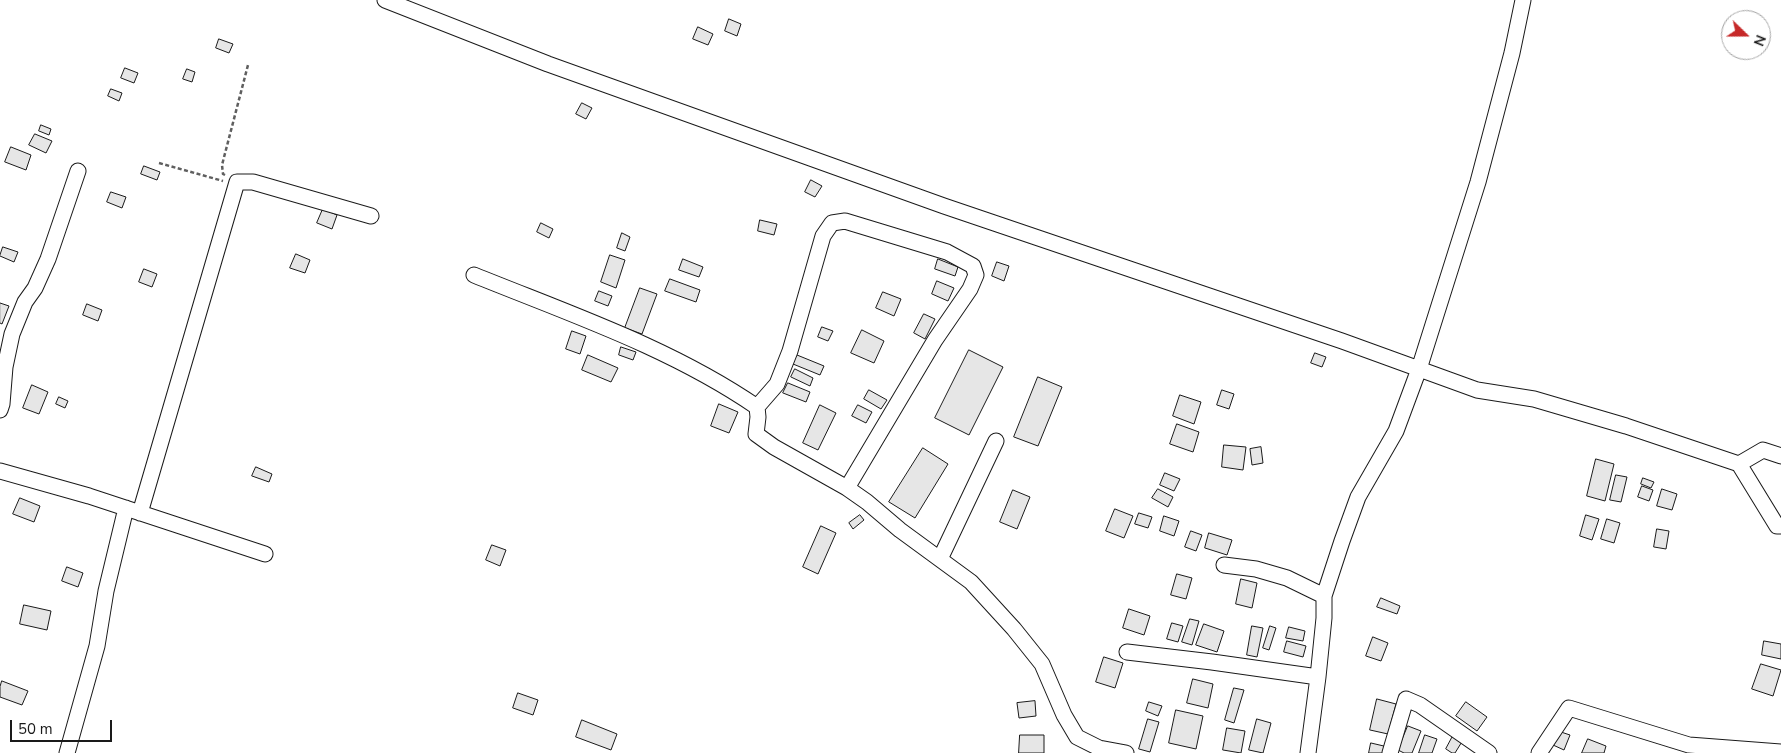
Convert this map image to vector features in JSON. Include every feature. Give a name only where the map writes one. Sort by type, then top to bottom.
[{"type":"street","points":[[385,0],[566,71],[944,206],[1342,341],[1477,390],[1534,399],[1617,423],[1739,464],[1777,526],[1781,526]]},
{"type":"street","points":[[1308,753],[1324,618],[1324,596],[1358,497],[1396,431],[1419,369],[1478,182],[1512,53],[1523,0]]},
{"type":"street","points":[[0,410],[5,367],[12,334],[25,302],[35,288],[48,259],[78,171]]},
{"type":"street","points":[[67,753],[97,646],[106,591],[237,182],[253,182],[371,216]]},
{"type":"street","points":[[847,488],[935,340],[970,289],[976,275],[973,266],[947,252],[845,221],[832,223],[823,236],[790,351],[777,384],[757,407],[756,434],[847,488],[971,582],[1014,629],[1042,664],[1064,715],[1078,737],[1099,748],[1126,753]]},
{"type":"street","points":[[474,275],[645,344],[735,391],[757,407]]},
{"type":"street","points":[[940,560],[996,441]]},
{"type":"street","points":[[1739,464],[1763,450],[1781,456]]},
{"type":"street","points":[[0,471],[133,510],[265,554]]},
{"type":"street","points":[[1224,565],[1256,569],[1287,578],[1324,596]]},
{"type":"street","points":[[1127,652],[1318,676]]},
{"type":"street","points":[[1390,753],[1406,699],[1420,705],[1489,753]]},
{"type":"street","points":[[1539,753],[1569,708],[1689,745],[1781,752]]},
{"type":"path","points":[[220,181],[223,174],[222,165],[248,66]]},
{"type":"path","points":[[159,163],[220,181],[237,182]]},
{"type":"path","points":[[223,174],[237,182]]},
{"type":"building","points":[[729,19],[741,24],[737,36],[725,31]]},
{"type":"building","points":[[698,27],[713,34],[708,45],[693,39]]},
{"type":"building","points":[[219,39],[233,44],[229,53],[216,48]]},
{"type":"building","points":[[125,68],[138,73],[134,83],[121,78]]},
{"type":"building","points":[[187,69],[195,72],[192,82],[183,79]]},
{"type":"building","points":[[111,89],[122,93],[119,101],[108,96]]},
{"type":"building","points":[[582,103],[592,108],[586,119],[576,114]]},
{"type":"building","points":[[41,125],[51,129],[49,135],[39,131]]},
{"type":"building","points":[[35,134],[52,141],[46,153],[29,145]]},
{"type":"building","points":[[11,147],[31,155],[26,170],[5,162]]},
{"type":"building","points":[[144,166],[160,172],[157,180],[141,174]]},
{"type":"building","points":[[811,180],[822,186],[815,197],[805,192]]},
{"type":"building","points":[[111,192],[126,197],[122,208],[107,202]]},
{"type":"building","points":[[323,209],[337,215],[332,229],[317,223]]},
{"type":"building","points":[[760,220],[777,224],[774,235],[758,231]]},
{"type":"building","points":[[541,223],[553,229],[549,238],[537,232]]},
{"type":"building","points":[[622,233],[630,237],[625,251],[617,248]]},
{"type":"building","points":[[3,247],[18,252],[14,262],[0,256]]},
{"type":"building","points":[[296,254],[310,260],[305,273],[290,268]]},
{"type":"building","points":[[610,255],[625,260],[616,288],[601,282]]},
{"type":"building","points":[[683,259],[703,267],[699,277],[679,270]]},
{"type":"building","points":[[938,259],[958,267],[955,276],[935,269]]},
{"type":"building","points":[[997,262],[1009,266],[1004,281],[992,276]]},
{"type":"building","points":[[144,269],[157,274],[152,287],[139,282]]},
{"type":"building","points":[[670,279],[700,290],[696,302],[665,291]]},
{"type":"building","points":[[937,281],[954,288],[948,301],[932,294]]},
{"type":"building","points":[[640,288],[657,294],[642,334],[625,328]]},
{"type":"building","points":[[599,291],[612,296],[608,306],[595,301]]},
{"type":"building","points":[[883,292],[901,299],[894,316],[876,308]]},
{"type":"building","points":[[0,303],[9,306],[2,324],[0,323]]},
{"type":"building","points":[[87,304],[102,310],[98,321],[83,315]]},
{"type":"building","points":[[924,314],[935,319],[925,339],[914,333]]},
{"type":"building","points":[[822,327],[833,331],[828,341],[818,337]]},
{"type":"building","points":[[862,330],[884,341],[874,363],[851,353]]},
{"type":"building","points":[[572,331],[586,336],[580,354],[566,349]]},
{"type":"building","points":[[621,347],[636,352],[633,360],[619,355]]},
{"type":"building","points":[[969,350],[1003,367],[969,435],[935,418]]},
{"type":"building","points":[[1315,353],[1326,357],[1322,367],[1311,363]]},
{"type":"building","points":[[588,355],[618,368],[611,382],[582,370]]},
{"type":"building","points":[[797,355],[824,366],[820,375],[793,364]]},
{"type":"building","points":[[795,369],[813,378],[810,386],[791,377]]},
{"type":"building","points":[[1038,377],[1062,387],[1038,446],[1014,437]]},
{"type":"building","points":[[788,383],[810,392],[806,402],[783,393]]},
{"type":"building","points":[[32,385],[48,392],[39,414],[23,408]]},
{"type":"building","points":[[869,390],[887,400],[881,409],[864,399]]},
{"type":"building","points":[[1222,390],[1234,394],[1229,409],[1217,405]]},
{"type":"building","points":[[1180,395],[1201,402],[1194,424],[1173,416]]},
{"type":"building","points":[[59,397],[68,401],[65,408],[56,404]]},
{"type":"building","points":[[719,404],[738,412],[729,433],[711,426]]},
{"type":"building","points":[[820,405],[836,413],[818,450],[803,443]]},
{"type":"building","points":[[858,405],[872,412],[866,423],[852,416]]},
{"type":"building","points":[[1177,424],[1199,432],[1193,452],[1170,444]]},
{"type":"building","points":[[1224,445],[1246,447],[1243,470],[1222,467]]},
{"type":"building","points":[[1261,447],[1263,463],[1252,465],[1250,449]]},
{"type":"building","points":[[923,448],[948,464],[915,518],[889,502]]},
{"type":"building","points":[[1596,459],[1614,464],[1605,501],[1587,496]]},
{"type":"building","points":[[256,467],[272,474],[269,482],[252,476]]},
{"type":"building","points":[[1165,473],[1180,479],[1174,491],[1160,485]]},
{"type":"building","points":[[1616,475],[1627,477],[1621,502],[1610,500]]},
{"type":"building","points":[[1643,478],[1654,482],[1651,488],[1641,484]]},
{"type":"building","points":[[1642,486],[1653,490],[1649,501],[1638,497]]},
{"type":"building","points":[[1158,489],[1173,497],[1168,507],[1152,498]]},
{"type":"building","points":[[1662,489],[1677,494],[1672,510],[1657,506]]},
{"type":"building","points":[[1013,490],[1030,497],[1017,529],[1000,522]]},
{"type":"building","points":[[20,498],[40,506],[34,522],[13,514]]},
{"type":"building","points":[[1115,509],[1133,516],[1124,538],[1106,531]]},
{"type":"building","points":[[1139,513],[1152,517],[1148,528],[1135,524]]},
{"type":"building","points":[[860,515],[864,520],[853,529],[849,523]]},
{"type":"building","points":[[1586,515],[1599,519],[1592,540],[1580,536]]},
{"type":"building","points":[[1164,516],[1179,521],[1174,536],[1160,531]]},
{"type":"building","points":[[1607,519],[1620,523],[1614,543],[1601,539]]},
{"type":"building","points":[[821,526],[836,533],[818,574],[803,567]]},
{"type":"building","points":[[1657,529],[1669,531],[1666,549],[1654,547]]},
{"type":"building","points":[[1191,531],[1202,535],[1196,551],[1185,547]]},
{"type":"building","points":[[1209,533],[1232,540],[1227,555],[1205,548]]},
{"type":"building","points":[[492,545],[506,550],[500,566],[486,560]]},
{"type":"building","points":[[67,567],[83,573],[78,587],[62,581]]},
{"type":"building","points":[[1177,574],[1192,578],[1186,599],[1171,595]]},
{"type":"building","points":[[1241,579],[1257,583],[1252,608],[1236,604]]},
{"type":"building","points":[[1381,598],[1400,606],[1397,614],[1377,607]]},
{"type":"building","points":[[24,605],[51,611],[47,630],[20,624]]},
{"type":"building","points":[[1129,609],[1150,616],[1144,635],[1123,628]]},
{"type":"building","points":[[1190,619],[1199,621],[1192,645],[1182,642]]},
{"type":"building","points":[[1172,623],[1183,626],[1178,642],[1167,639]]},
{"type":"building","points":[[1204,624],[1224,631],[1217,652],[1196,645]]},
{"type":"building","points":[[1252,626],[1263,628],[1257,657],[1247,655]]},
{"type":"building","points":[[1270,626],[1276,628],[1269,650],[1263,648]]},
{"type":"building","points":[[1289,627],[1305,631],[1303,641],[1286,638]]},
{"type":"building","points":[[1373,637],[1388,643],[1381,661],[1366,656]]},
{"type":"building","points":[[1287,641],[1306,646],[1303,657],[1284,652]]},
{"type":"building","points":[[1764,641],[1781,644],[1781,659],[1762,655]]},
{"type":"building","points":[[1104,657],[1123,663],[1115,688],[1096,682]]},
{"type":"building","points":[[1761,664],[1781,670],[1773,696],[1752,689]]},
{"type":"building","points":[[1193,679],[1213,684],[1208,708],[1187,703]]},
{"type":"building","points":[[2,681],[28,691],[22,705],[0,697]]},
{"type":"building","points":[[1234,688],[1244,690],[1234,723],[1225,720]]},
{"type":"building","points":[[518,693],[538,700],[533,715],[513,708]]},
{"type":"building","points":[[1377,699],[1396,704],[1388,734],[1370,730]]},
{"type":"building","points":[[1035,701],[1036,716],[1019,718],[1017,703]]},
{"type":"building","points":[[1149,702],[1162,706],[1158,716],[1146,711]]},
{"type":"building","points":[[1466,702],[1487,717],[1477,731],[1456,716]]},
{"type":"building","points":[[1176,710],[1203,716],[1196,749],[1169,743]]},
{"type":"building","points":[[1148,719],[1159,722],[1150,752],[1139,749]]},
{"type":"building","points":[[1257,719],[1271,723],[1263,753],[1249,750]]},
{"type":"building","points":[[582,720],[617,734],[611,750],[576,737]]},
{"type":"building","points":[[1408,726],[1421,731],[1412,753],[1404,753],[1398,750]]},
{"type":"building","points":[[1227,728],[1245,731],[1241,753],[1223,750]]},
{"type":"building","points":[[1558,731],[1570,735],[1564,750],[1553,745]]},
{"type":"building","points":[[1454,734],[1463,740],[1455,753],[1452,753],[1446,749]]},
{"type":"building","points":[[1020,735],[1044,735],[1044,753],[1019,753]]},
{"type":"building","points":[[1425,735],[1437,739],[1432,753],[1419,753]]},
{"type":"building","points":[[1588,739],[1606,746],[1604,753],[1582,753]]},
{"type":"building","points":[[1371,743],[1388,747],[1386,753],[1369,753]]}]
